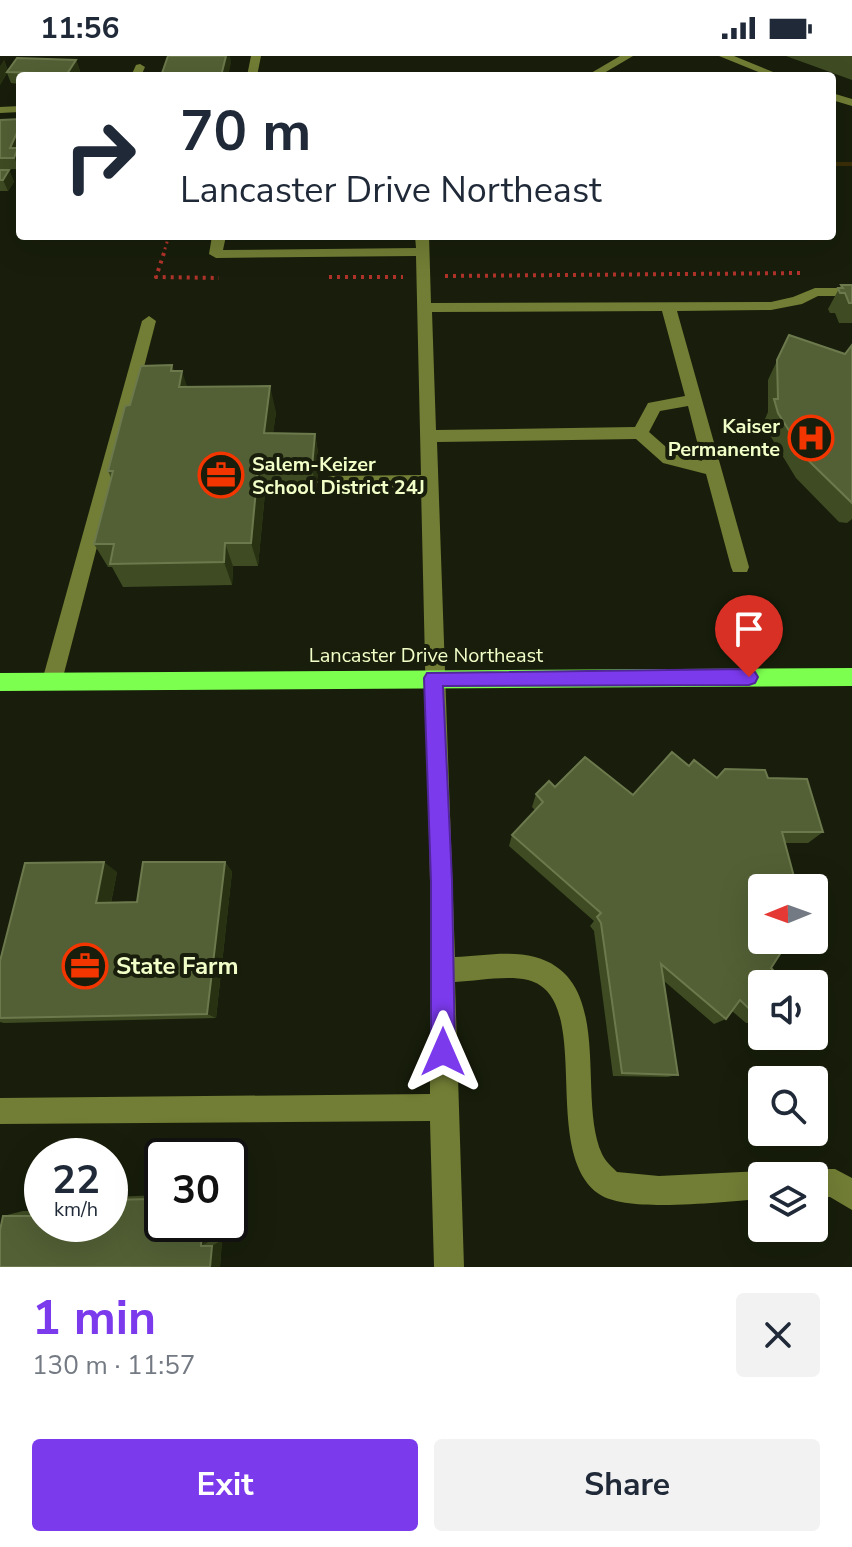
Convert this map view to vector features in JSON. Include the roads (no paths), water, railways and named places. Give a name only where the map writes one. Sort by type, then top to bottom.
[{"type":"main road","name":"Lancaster Drive Northeast","points":[[0,682],[852,677]]},
{"type":"street","points":[[598,72],[628,56]]},
{"type":"street","points":[[724,56],[767,72]]},
{"type":"street","points":[[218,240],[216,254],[422,244],[449,1267]]},
{"type":"street","points":[[425,308],[771,306],[797,301],[815,292],[852,292]]},
{"type":"street","points":[[668,306],[740,567]]},
{"type":"street","points":[[52,681],[149,321]]},
{"type":"street","points":[[135,372],[159,372]]},
{"type":"street","points":[[640,433],[654,407],[692,400]]},
{"type":"street","points":[[426,436],[640,433],[669,459],[712,469]]},
{"type":"street","points":[[326,482],[427,481]]},
{"type":"street","points":[[443,970],[534,969],[559,984],[573,1014],[584,1143],[591,1165],[609,1184],[639,1189],[748,1185]]},
{"type":"street","points":[[0,1111],[443,1107]]},
{"type":"street","points":[[828,1183],[835,1183],[852,1196]]},
{"type":"waterway","points":[[836,164],[852,164]]},
{"type":"place","name":"Kaiser Permanente","points":[[811,438]]},
{"type":"place","name":"Salem-Keizer School District 24J","points":[[221,475]]},
{"type":"place","name":"State Farm","points":[[85,966]]}]
